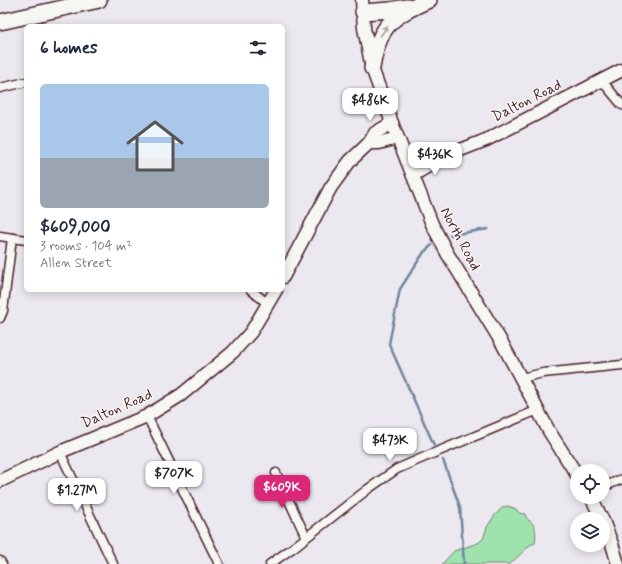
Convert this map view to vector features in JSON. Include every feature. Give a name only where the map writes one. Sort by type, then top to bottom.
[{"type":"highway","points":[[0,23],[99,0]]},
{"type":"highway","points":[[362,6],[390,10],[425,2]]},
{"type":"highway","points":[[372,68],[376,48],[383,31],[396,17],[425,2]]},
{"type":"street","name":"North Road","points":[[362,6],[365,34],[372,68],[397,138],[432,224],[447,253],[502,343],[538,410],[570,464]]},
{"type":"street","name":"Dalton Road","points":[[413,175],[445,156],[486,140],[622,70]]},
{"type":"street","points":[[602,81],[622,105]]},
{"type":"street","points":[[0,88],[24,82]]},
{"type":"street","points":[[285,273],[331,187],[350,160],[369,142],[375,133],[392,124]]},
{"type":"street","points":[[369,142],[379,143],[397,138]]},
{"type":"street","name":"Dalton Road","points":[[407,161],[445,156]]},
{"type":"street","points":[[0,236],[24,240]]},
{"type":"street","points":[[0,318],[3,311],[12,238]]},
{"type":"street","points":[[253,292],[268,304]]},
{"type":"street","name":"Dalton Road","points":[[0,481],[60,452],[147,416],[181,395],[233,352],[251,332],[275,292]]},
{"type":"street","points":[[521,378],[543,373],[622,365]]},
{"type":"street","points":[[270,564],[368,489],[397,469],[538,410]]},
{"type":"street","points":[[147,416],[220,564]]},
{"type":"street","points":[[60,452],[113,564]]},
{"type":"street","points":[[276,473],[306,537]]},
{"type":"street","points":[[610,485],[622,479]]},
{"type":"street","points":[[610,539],[618,564]]},
{"type":"street","points":[[0,560],[2,564]]},
{"type":"green space","points":[[508,506],[516,509],[519,513],[525,514],[532,523],[536,531],[535,543],[530,545],[510,564],[442,564],[454,551],[478,543],[483,539],[487,527],[495,515],[503,507]]},
{"type":"waterway","points":[[450,235],[488,229]]},
{"type":"waterway","points":[[432,245],[424,252],[400,289],[389,344],[434,445]]},
{"type":"waterway","points":[[443,460],[460,507],[464,564]]}]
